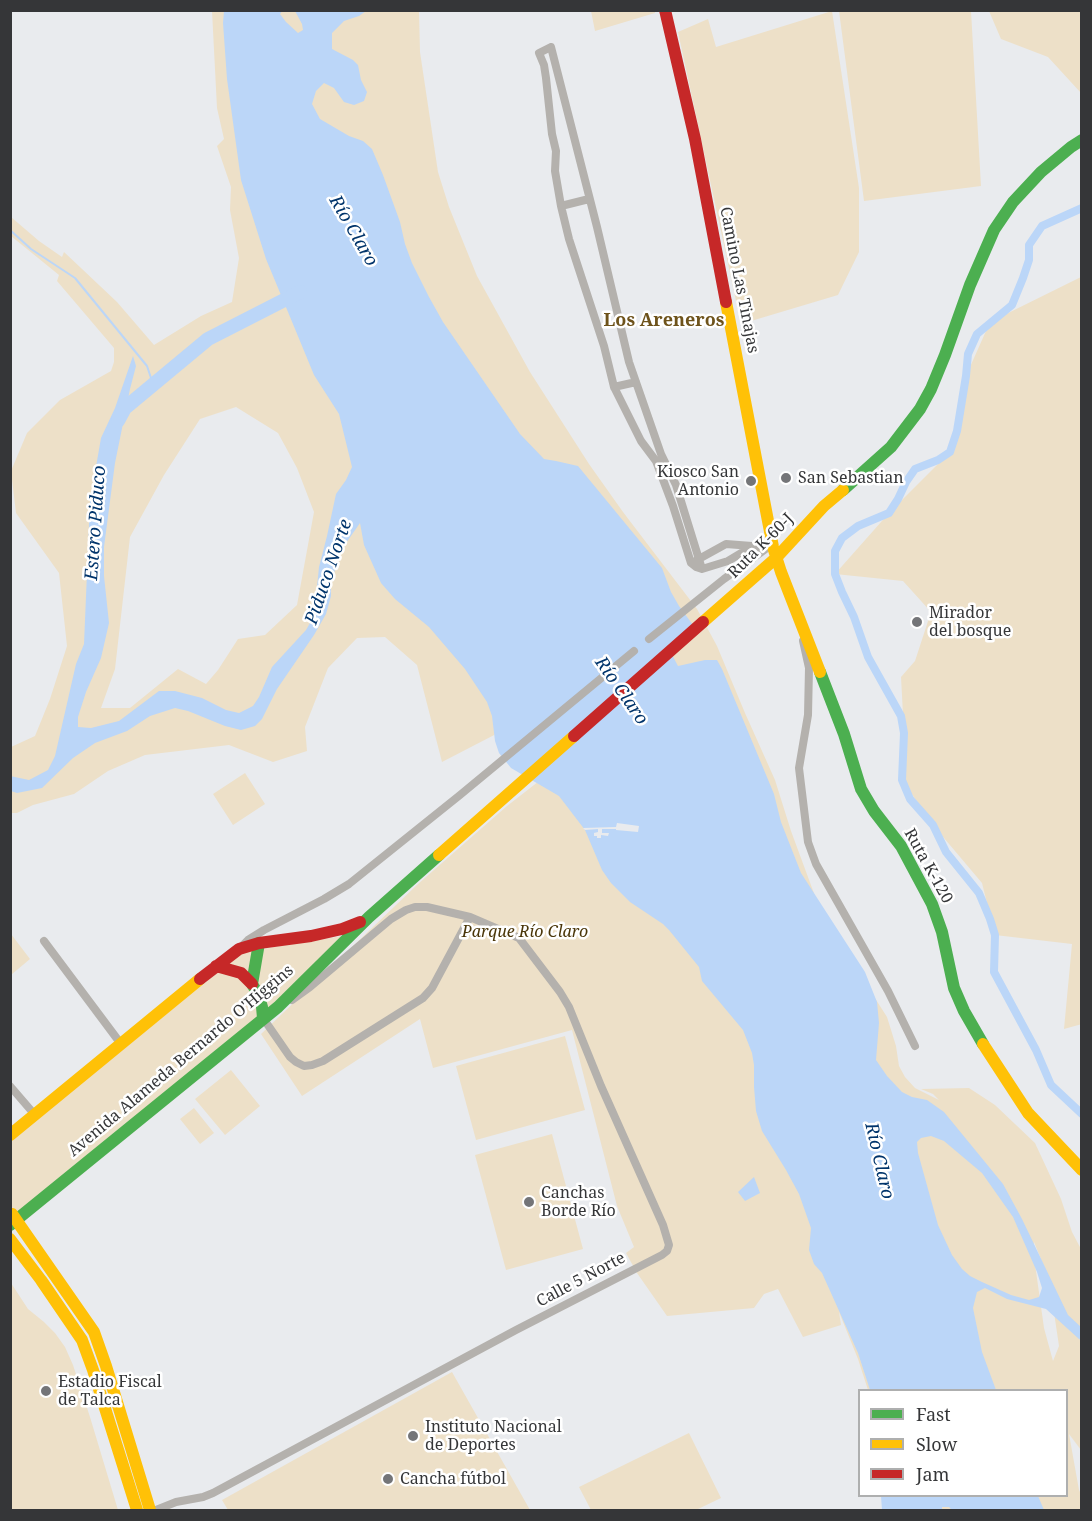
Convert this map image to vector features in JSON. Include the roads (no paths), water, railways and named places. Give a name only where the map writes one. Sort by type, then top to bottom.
[{"type":"main road","name":"Camino Las Tinajas","points":[[665,10],[695,139],[772,551]]},
{"type":"main road","name":"Ruta K-60-J","points":[[373,914],[762,570],[772,551],[891,447],[907,428],[931,389],[969,285],[994,230],[1013,202],[1041,172],[1082,140]]},
{"type":"main road","name":"Ruta K-120","points":[[772,551],[844,734],[861,789],[874,811],[901,846],[932,904],[942,932],[954,988],[964,1011],[975,1032],[1028,1113],[1082,1170]]},
{"type":"main road","name":"Avenida Alameda Bernardo O'Higgins","points":[[10,1135],[238,949],[259,943],[342,929],[361,922],[373,914]]},
{"type":"main road","name":"Avenida Alameda Bernardo O'Higgins","points":[[12,1219],[278,1006],[373,914]]},
{"type":"main road","points":[[252,984],[259,943]]},
{"type":"main road","points":[[216,966],[241,973],[252,984],[258,994],[263,1018]]},
{"type":"main road","points":[[12,1219],[58,1278],[93,1332],[106,1366],[150,1510]]},
{"type":"main road","points":[[10,1239],[82,1340],[137,1510]]},
{"type":"street","points":[[695,561],[656,461],[641,441],[615,387],[569,239],[555,171],[556,152],[544,64],[539,53],[551,47],[629,362],[661,454],[676,485],[695,561],[696,567],[712,567],[728,561],[753,546]]},
{"type":"street","points":[[561,206],[590,199]]},
{"type":"street","points":[[615,387],[636,382]]},
{"type":"street","points":[[695,561],[726,544],[753,546],[772,551]]},
{"type":"street","points":[[649,639],[724,579],[755,557],[772,551]]},
{"type":"street","points":[[796,611],[809,668],[808,715],[799,768],[808,842],[816,864],[888,991],[915,1046]]},
{"type":"street","points":[[238,949],[264,930],[349,884],[634,651]]},
{"type":"street","points":[[263,1018],[290,1057],[296,1062],[304,1066],[323,1061],[423,998],[432,988],[474,918],[427,907],[406,910],[391,919],[300,995],[278,1006]]},
{"type":"street","name":"Calle 5 Norte","points":[[156,1510],[176,1502],[213,1493],[667,1251],[669,1245],[663,1225],[601,1086],[569,1007],[519,938],[474,918]]},
{"type":"street","points":[[259,943],[264,930]]},
{"type":"street","points":[[44,940],[121,1044]]},
{"type":"street","points":[[10,1086],[34,1115]]},
{"type":"water","points":[[224,11],[282,11],[280,14],[298,33],[303,30],[295,11],[366,11],[344,21],[332,33],[332,49],[358,65],[361,80],[367,92],[364,101],[354,105],[344,102],[334,88],[324,83],[316,91],[312,104],[320,119],[349,136],[363,141],[372,149],[400,222],[412,263],[429,297],[443,322],[520,434],[544,459],[578,466],[662,568],[671,592],[693,625],[670,651],[678,666],[705,660],[717,660],[722,669],[774,794],[781,822],[801,873],[865,972],[877,1002],[879,1023],[876,1060],[902,1092],[927,1100],[944,1112],[1003,1184],[1068,1315],[1081,1327],[1081,1340],[1046,1309],[1007,1299],[985,1288],[977,1292],[973,1308],[982,1352],[996,1389],[870,1389],[858,1353],[822,1273],[814,1264],[809,1250],[811,1228],[799,1194],[762,1131],[756,1111],[752,1053],[743,1030],[702,981],[699,967],[669,930],[630,902],[611,883],[602,870],[585,830],[559,796],[511,768],[499,753],[487,702],[465,669],[429,627],[395,599],[381,583],[364,545],[360,523],[338,559],[326,614],[277,689],[262,719],[255,726],[241,730],[175,708],[150,716],[127,731],[95,743],[73,758],[42,788],[17,793],[11,791],[10,776],[29,780],[48,770],[55,756],[76,664],[84,644],[90,501],[101,438],[115,408],[133,356],[136,366],[115,463],[104,547],[104,576],[109,623],[101,658],[78,717],[78,727],[91,728],[119,721],[159,691],[175,691],[202,698],[226,710],[239,713],[253,706],[272,667],[306,630],[314,616],[319,567],[336,494],[352,467],[339,414],[314,375],[266,259],[241,180],[227,79]],"holes":[[[931,1136],[944,1141],[982,1173],[1013,1217],[1037,1272],[1042,1288],[1039,1297],[1029,1300],[1011,1295],[970,1276],[962,1269],[952,1255],[938,1225],[917,1142],[921,1138]]]},
{"type":"water","points":[[754,1177],[760,1193],[745,1201],[738,1192]]},
{"type":"water","points":[[881,1497],[1038,1497],[1044,1510],[952,1510],[949,1507],[942,1507],[942,1510],[882,1510]]},
{"type":"waterway","points":[[1082,208],[1042,226],[1029,245],[1029,260],[1012,305],[977,334],[968,354],[957,431],[950,452],[938,460],[915,469],[889,513],[858,526],[842,538],[835,551],[835,574],[842,592],[854,617],[868,657],[901,716],[904,733],[902,780],[910,799],[933,825],[946,852],[979,893],[995,935],[994,972],[1036,1050],[1051,1085],[1082,1114]]},
{"type":"waterway","points":[[10,230],[31,249],[75,278],[147,366],[153,384]]},
{"type":"waterway","name":"Estero Piduco","points":[[118,421],[125,408],[208,339],[300,292]]},
{"type":"place","name":"San Sebastian","points":[[786,478]]},
{"type":"place","name":"Kiosco San Antonio","points":[[751,481]]},
{"type":"place","name":"Mirador del bosque","points":[[917,622]]},
{"type":"place","name":"Canchas Borde Río","points":[[529,1202]]},
{"type":"place","name":"Estadio Fiscal de Talca","points":[[46,1391]]},
{"type":"place","name":"Instituto Nacional de Deportes","points":[[413,1436]]},
{"type":"place","name":"Cancha fútbol","points":[[388,1479]]},
{"type":"district","name":"Los Areneros","points":[[664,321]]},
{"type":"water label","name":"Río Claro","points":[[353,231]]},
{"type":"water label","name":"Piduco Norte","points":[[329,572]]},
{"type":"water label","name":"Río Claro","points":[[621,691]]},
{"type":"water label","name":"Río Claro","points":[[879,1161]]},
{"type":"park label","name":"Parque Río Claro","points":[[525,932]]}]
